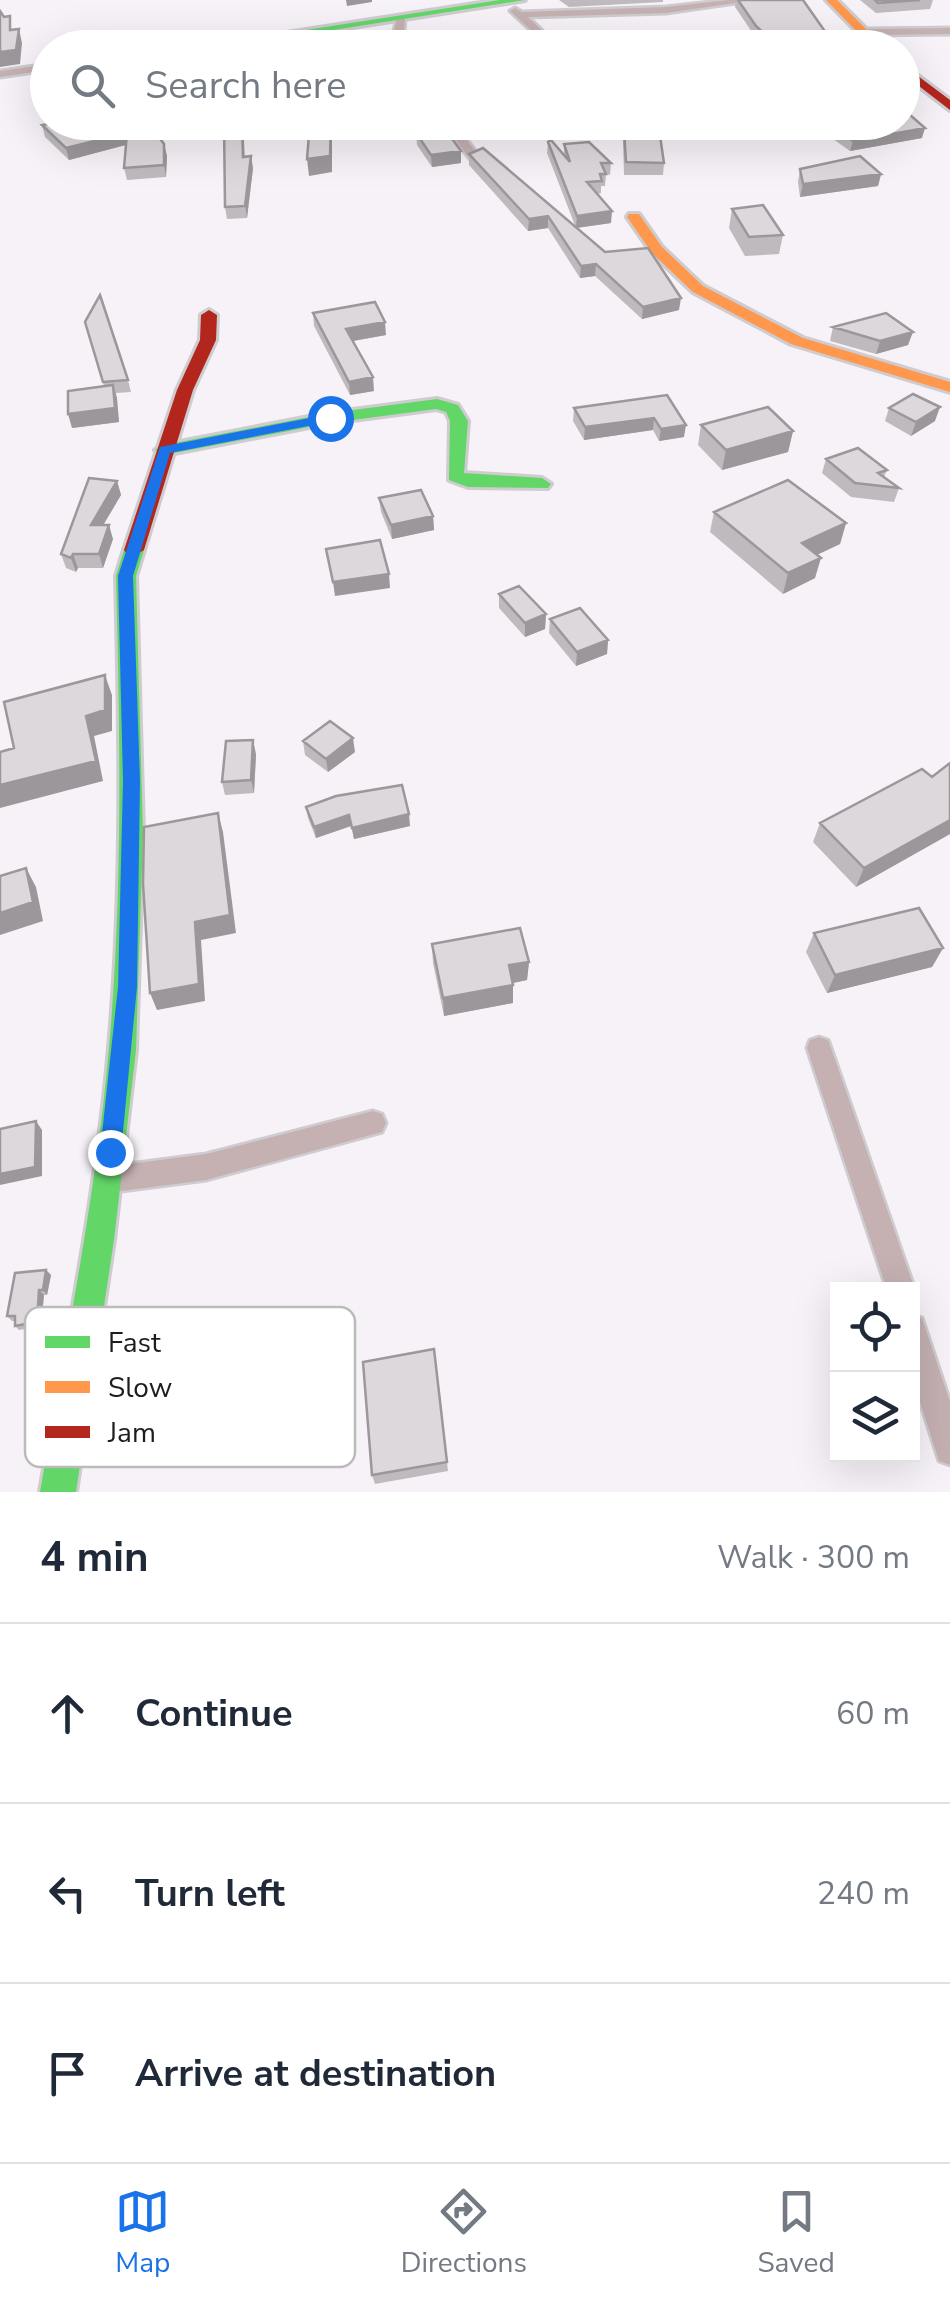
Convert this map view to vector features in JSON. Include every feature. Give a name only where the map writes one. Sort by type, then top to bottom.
[{"type":"street","points":[[300,30],[405,12],[515,6],[629,12],[752,0]]},
{"type":"street","points":[[831,0],[862,30]]},
{"type":"street","points":[[515,6],[538,30]]},
{"type":"street","points":[[920,34],[950,31]]},
{"type":"street","points":[[0,74],[30,70]]},
{"type":"street","points":[[920,82],[950,106]]},
{"type":"street","points":[[461,140],[474,157]]},
{"type":"street","points":[[634,217],[657,250],[698,289],[798,341],[950,387]]},
{"type":"street","points":[[86,1307],[106,1180],[127,987],[132,781],[126,576],[164,450],[208,340],[209,315]]},
{"type":"street","points":[[164,450],[330,418],[437,404],[452,410],[459,420],[452,468],[455,476],[468,482],[542,484]]},
{"type":"street","points":[[819,1048],[898,1282]]},
{"type":"street","points":[[106,1180],[206,1166],[373,1123]]},
{"type":"street","points":[[920,1354],[950,1450]]},
{"type":"street","points":[[58,1492],[62,1467]]},
{"type":"building","points":[[738,0],[803,0],[824,30],[760,30]]},
{"type":"building","points":[[875,0],[920,0],[878,3]]},
{"type":"building","points":[[0,11],[4,17],[10,16],[10,30],[19,29],[16,50],[0,52]]},
{"type":"building","points":[[58,140],[99,140],[66,148]]},
{"type":"building","points":[[126,140],[161,140],[164,144],[164,165],[124,168]]},
{"type":"building","points":[[224,140],[243,140],[243,157],[251,156],[245,206],[225,207]]},
{"type":"building","points":[[309,140],[330,140],[330,156],[307,159]]},
{"type":"building","points":[[421,140],[453,140],[461,151],[431,155]]},
{"type":"building","points":[[551,140],[570,162],[564,144],[589,142],[611,163],[601,163],[606,174],[600,174],[602,181],[587,182],[612,211],[577,216],[548,142]]},
{"type":"building","points":[[625,140],[661,140],[664,163],[626,162]]},
{"type":"building","points":[[483,148],[605,252],[648,248],[681,298],[643,307],[596,264],[581,266],[548,216],[529,219],[469,154]]},
{"type":"building","points":[[860,156],[881,174],[803,184],[800,169]]},
{"type":"building","points":[[763,205],[783,235],[749,237],[732,209]]},
{"type":"building","points":[[100,295],[128,380],[103,382],[85,322]]},
{"type":"building","points":[[375,302],[385,322],[346,329],[373,377],[349,382],[313,313]]},
{"type":"building","points":[[886,313],[913,332],[880,341],[833,327]]},
{"type":"building","points":[[113,385],[115,408],[68,414],[68,391]]},
{"type":"building","points":[[913,394],[940,407],[916,422],[889,408]]},
{"type":"building","points":[[667,395],[686,425],[661,429],[654,418],[585,427],[574,408]]},
{"type":"building","points":[[768,407],[793,431],[726,450],[701,425]]},
{"type":"building","points":[[858,448],[887,470],[878,473],[899,488],[855,483],[826,459]]},
{"type":"building","points":[[89,478],[117,481],[91,525],[109,525],[99,554],[73,554],[71,558],[61,554]]},
{"type":"building","points":[[788,480],[846,523],[802,543],[821,558],[788,573],[714,512]]},
{"type":"building","points":[[421,490],[433,516],[391,525],[379,498]]},
{"type":"building","points":[[380,540],[389,574],[333,582],[326,549]]},
{"type":"building","points":[[519,586],[546,614],[525,623],[499,594]]},
{"type":"building","points":[[580,608],[608,640],[577,652],[550,619]]},
{"type":"building","points":[[105,675],[105,710],[86,716],[96,761],[0,785],[0,752],[14,748],[4,702]]},
{"type":"building","points":[[330,721],[353,738],[326,759],[303,741]]},
{"type":"building","points":[[253,740],[251,780],[222,782],[226,741]]},
{"type":"building","points":[[950,763],[950,820],[864,868],[820,823],[922,769],[932,777]]},
{"type":"building","points":[[402,785],[409,814],[352,828],[349,815],[314,827],[306,807],[336,796]]},
{"type":"building","points":[[218,813],[230,915],[195,922],[199,984],[150,993],[143,884],[144,827]]},
{"type":"building","points":[[26,868],[33,902],[0,913],[0,876]]},
{"type":"building","points":[[919,908],[943,948],[835,975],[814,933]]},
{"type":"building","points":[[520,928],[529,962],[509,965],[513,985],[443,998],[432,944]]},
{"type":"building","points":[[36,1121],[35,1167],[0,1174],[0,1129]]},
{"type":"building","points":[[46,1270],[38,1307],[25,1307],[25,1324],[15,1326],[15,1316],[7,1316],[15,1273]]},
{"type":"building","points":[[434,1349],[447,1462],[372,1475],[363,1362]]},
{"type":"traffic: fast","points":[[316,30],[520,0]]},
{"type":"traffic: fast","points":[[164,450],[330,418],[437,404],[452,409],[459,421],[455,476],[468,482],[542,484]]},
{"type":"traffic: fast","points":[[88,1307],[123,1050],[131,833],[126,576],[134,550]]},
{"type":"traffic: fast","points":[[58,1492],[62,1467]]},
{"type":"traffic: slow","points":[[831,0],[862,30]]},
{"type":"traffic: slow","points":[[634,217],[657,250],[698,289],[797,341],[950,387]]},
{"type":"traffic: jam","points":[[920,82],[950,106]]},
{"type":"traffic: jam","points":[[134,550],[185,390],[208,340],[209,315]]},
{"type":"route","points":[[110,1152],[127,987],[132,781],[126,576],[164,450],[330,418]]}]
